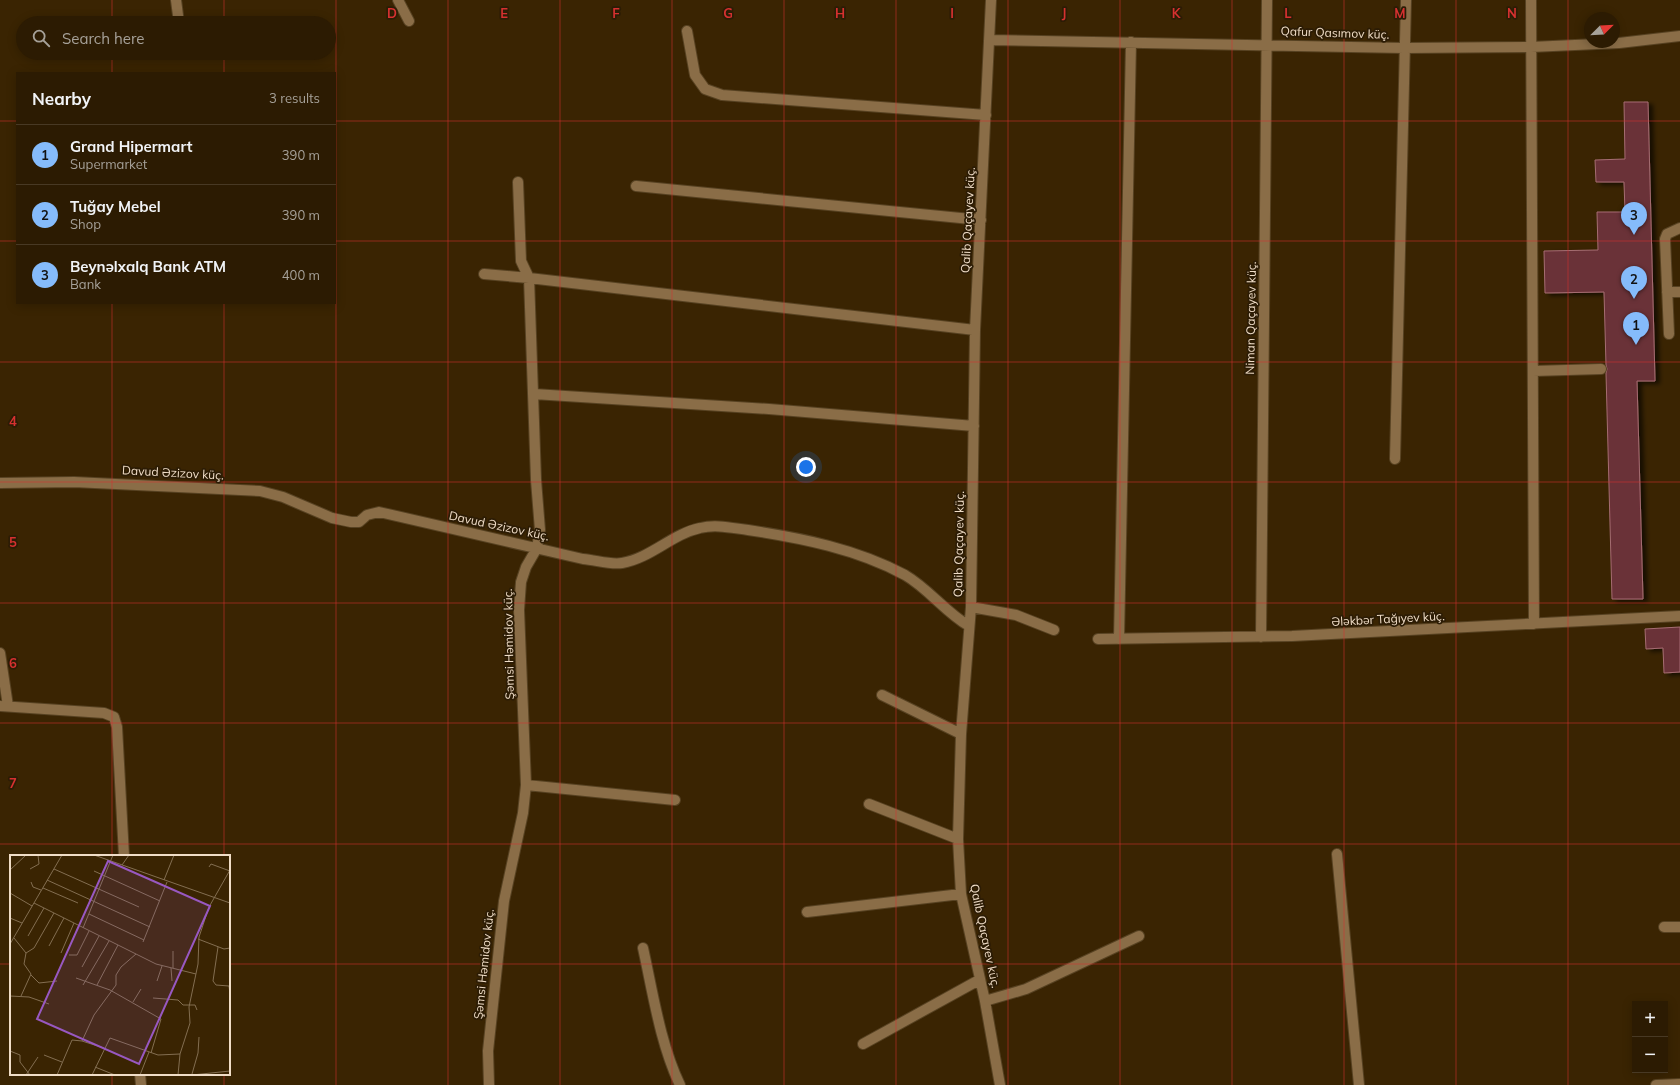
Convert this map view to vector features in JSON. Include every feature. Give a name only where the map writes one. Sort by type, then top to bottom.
[{"type":"street","points":[[176,0],[178,16]]},
{"type":"street","points":[[398,0],[409,21]]},
{"type":"street","name":"Qalib Qaçayev küç.","points":[[990,0],[975,330],[970,607],[961,734],[958,839],[961,894],[979,980],[985,1001],[1000,1085]]},
{"type":"street","name":"Niman Qaçayev küç.","points":[[1261,637],[1267,0]]},
{"type":"street","points":[[1395,459],[1406,0]]},
{"type":"street","points":[[1531,0],[1534,624]]},
{"type":"street","points":[[687,31],[695,75],[705,90],[722,95],[986,114]]},
{"type":"street","name":"Qafur Qasımov küç.","points":[[989,40],[1267,44],[1404,48],[1531,47],[1619,42],[1680,36]]},
{"type":"street","points":[[1119,639],[1131,42]]},
{"type":"street","name":"Şəmsi Həmidov küç.","points":[[489,1085],[488,1051],[504,901],[523,813],[526,785],[519,610],[521,582],[526,567],[537,548],[540,530],[536,480],[529,278],[521,261],[518,182]]},
{"type":"street","points":[[636,186],[981,220]]},
{"type":"street","points":[[1669,334],[1665,239],[1667,234],[1680,228]]},
{"type":"street","points":[[484,274],[975,330]]},
{"type":"street","points":[[1667,292],[1680,292]]},
{"type":"street","points":[[1533,371],[1600,369]]},
{"type":"street","points":[[534,394],[769,409],[974,426]]},
{"type":"street","name":"Davud Əzizov küç.","points":[[0,483],[74,482],[260,491],[283,496],[332,518],[351,522],[359,522],[367,515],[379,512],[583,559],[622,562],[640,557],[689,531],[700,528],[714,526],[784,535],[855,553],[905,575],[927,590],[958,620],[969,626]]},
{"type":"street","points":[[970,607],[1016,615],[1054,630]]},
{"type":"street","name":"Ələkbər Tağıyev küç.","points":[[1098,639],[1261,637],[1680,616]]},
{"type":"street","points":[[0,653],[4,706],[104,713],[114,717],[117,728],[124,855]]},
{"type":"street","points":[[882,695],[961,734]]},
{"type":"street","points":[[526,785],[675,800]]},
{"type":"street","points":[[869,804],[958,839]]},
{"type":"street","points":[[1337,854],[1359,1085]]},
{"type":"street","points":[[807,912],[961,894]]},
{"type":"street","points":[[1664,927],[1680,927]]},
{"type":"street","points":[[985,1001],[1026,989],[1139,936]]},
{"type":"street","points":[[644,948],[664,1043],[673,1072],[680,1085]]},
{"type":"street","points":[[863,1044],[979,980]]},
{"type":"street","points":[[140,1075],[141,1085]]},
{"type":"street","points":[[1656,1085],[1680,1084]]},
{"type":"building","points":[[1624,102],[1648,102],[1655,381],[1637,381],[1643,599],[1612,599],[1604,292],[1545,293],[1544,251],[1598,250],[1597,212],[1625,212],[1624,182],[1596,182],[1595,160],[1625,159]]},
{"type":"building","points":[[1680,627],[1680,672],[1664,673],[1663,648],[1646,649],[1645,629]]},
{"type":"place","name":"Beynəlxalq Bank ATM","points":[[1634,235]]},
{"type":"place","name":"Tuğay Mebel","points":[[1634,299]]},
{"type":"place","name":"Grand Hipermart","points":[[1636,345]]}]
